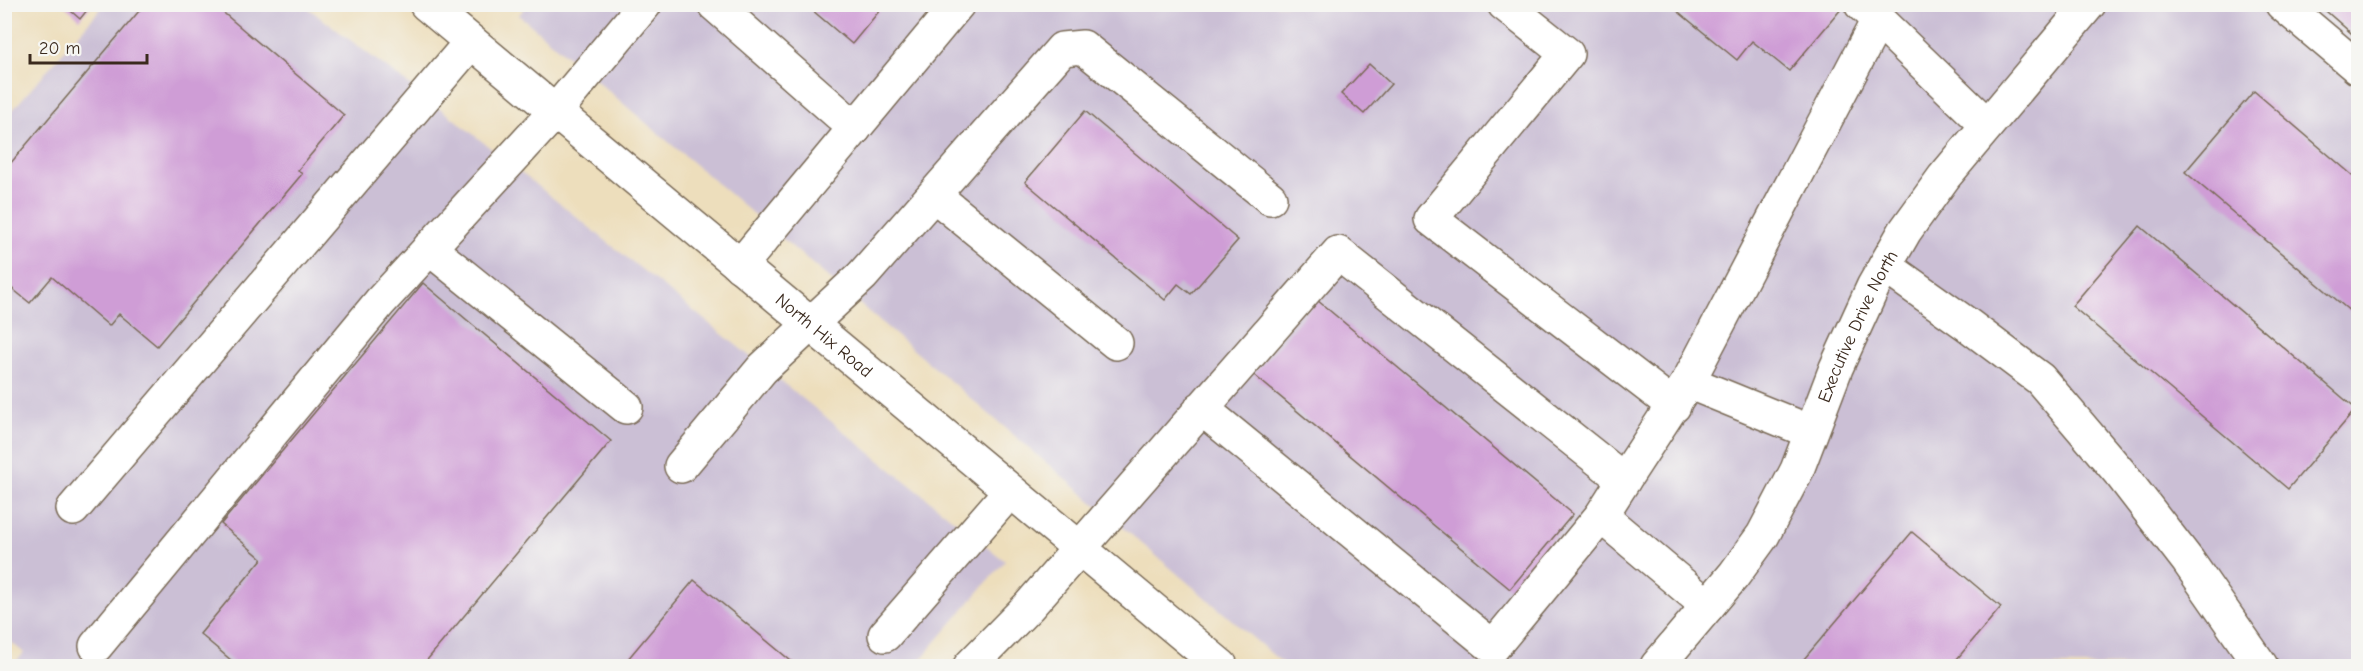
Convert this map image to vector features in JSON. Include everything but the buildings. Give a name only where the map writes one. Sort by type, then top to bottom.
[{"type":"street","name":"North Hix Road","points":[[426,4],[554,113],[1221,666]]},
{"type":"street","points":[[96,646],[381,302],[554,113],[645,4]]},
{"type":"street","points":[[714,4],[855,128]]},
{"type":"street","points":[[740,266],[958,4]]},
{"type":"street","points":[[1504,4],[1567,54],[1431,219],[1681,394],[1811,432]]},
{"type":"street","name":"Executive Drive North","points":[[1657,666],[1708,606],[1763,535],[1797,470],[1836,368],[1885,266],[1918,213],[1944,177],[2089,4]]},
{"type":"street","points":[[2282,4],[2358,68]]},
{"type":"street","points":[[1201,408],[1493,647],[1601,516],[1681,394],[1870,12],[1987,126]]},
{"type":"street","points":[[74,509],[471,42]]},
{"type":"street","points":[[681,466],[762,369],[862,276],[1062,49],[1083,47],[1270,198]]},
{"type":"street","points":[[934,195],[1116,343]]},
{"type":"street","points":[[429,248],[626,407]]},
{"type":"street","points":[[970,666],[1029,606],[1338,253],[1624,480]]},
{"type":"street","points":[[1885,266],[2040,379],[2106,456],[2188,561],[2261,666]]},
{"type":"street","points":[[885,634],[1010,491]]},
{"type":"street","points":[[1601,516],[1708,606]]},
{"type":"shaded area","points":[[528,4],[2358,5],[2358,666],[1286,666],[519,15]]},
{"type":"shaded area","points":[[104,5],[304,5],[458,122],[1005,561],[915,666],[12,666],[24,653],[4,636],[4,120]]}]
